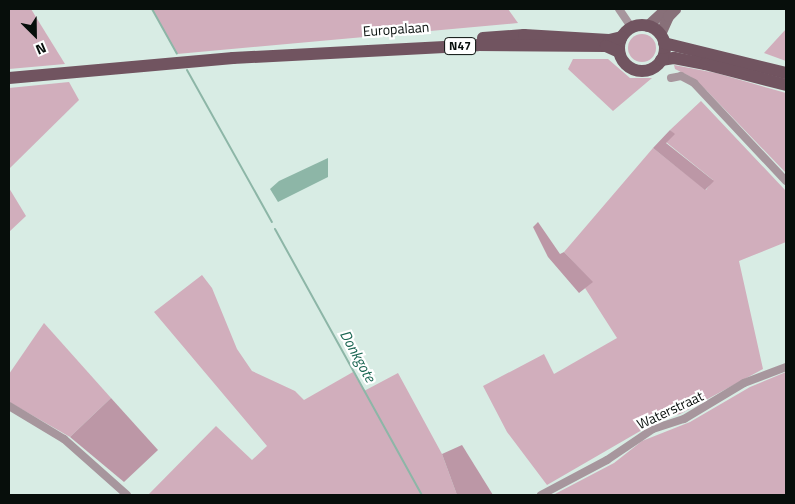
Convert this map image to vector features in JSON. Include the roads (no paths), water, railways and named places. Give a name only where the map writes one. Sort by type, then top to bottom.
[{"type":"main road","points":[[666,9],[647,26],[632,28],[622,37],[619,52],[622,60],[634,70],[649,70],[661,60],[674,58],[698,62],[786,85]]},
{"type":"main road","points":[[661,60],[662,39],[668,16],[675,9]]},
{"type":"main road","points":[[647,26],[662,39],[786,74]]},
{"type":"main road","name":"Europalaan","points":[[9,78],[524,35],[609,40],[622,37]]},
{"type":"main road","name":"Europalaan","points":[[233,58],[478,45],[606,46],[619,52]]},
{"type":"street","points":[[619,9],[632,28]]},
{"type":"street","points":[[671,78],[681,76],[694,83],[786,181]]},
{"type":"street","name":"Waterstraat","points":[[541,495],[607,460],[653,429],[684,419],[744,383],[786,367]]},
{"type":"street","points":[[9,406],[64,439],[128,495]]},
{"type":"waterway","name":"Donkgote","points":[[152,9],[177,54]]},
{"type":"waterway","name":"Donkgote","points":[[187,70],[272,222]]},
{"type":"waterway","name":"Donkgote","points":[[275,229],[421,494]]}]
